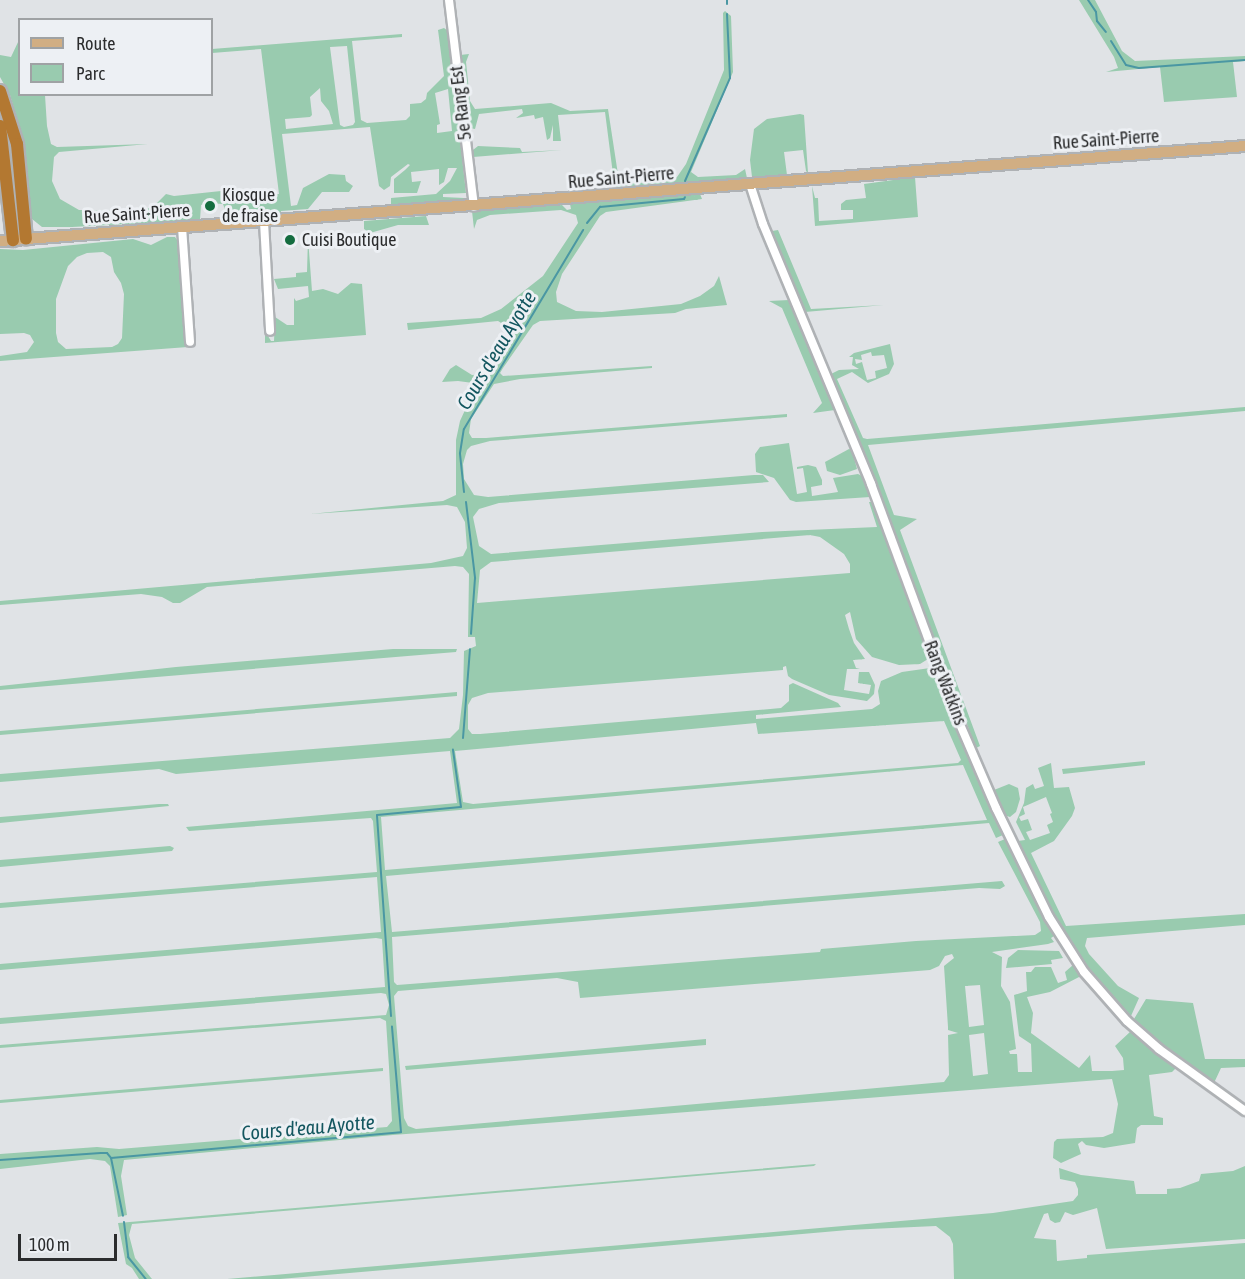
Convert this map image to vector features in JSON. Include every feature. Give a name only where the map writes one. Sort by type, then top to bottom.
[{"type":"highway","points":[[0,91],[11,119],[17,144],[20,240]]},
{"type":"highway","points":[[0,126],[20,240]]},
{"type":"main road","name":"Rue Saint-Pierre","points":[[0,241],[1245,146]]},
{"type":"street","name":"5e Rang Est","points":[[449,0],[474,206]]},
{"type":"street","name":"Rang Watkins","points":[[750,184],[763,224],[871,484],[959,722],[996,808],[1052,923],[1091,981],[1127,1021],[1159,1049],[1245,1111]]},
{"type":"street","points":[[264,222],[270,330]]},
{"type":"street","points":[[182,227],[190,342]]},
{"type":"green space","points":[[1079,0],[1095,0],[1122,51],[1135,61],[1245,56],[1245,61],[1233,62],[1237,97],[1164,102],[1160,67],[1106,72],[1118,68],[1114,57]]},
{"type":"green space","points":[[725,11],[731,16],[733,72],[691,172],[698,177],[736,175],[745,169],[747,178],[615,190],[605,112],[558,115],[561,141],[553,141],[553,125],[550,138],[547,140],[543,117],[535,119],[534,115],[516,118],[523,113],[522,109],[479,114],[475,129],[470,128],[460,55],[469,54],[466,62],[470,101],[475,109],[551,103],[570,111],[608,109],[619,181],[622,184],[666,181],[677,177],[686,164],[724,70],[723,13]]},
{"type":"green space","points":[[444,28],[448,31],[466,193],[443,194],[443,197],[464,198],[462,200],[391,207],[391,198],[436,194],[450,181],[457,168],[448,168],[444,182],[439,185],[439,169],[411,172],[412,182],[421,181],[417,193],[394,193],[394,179],[410,165],[408,164],[391,177],[390,186],[384,190],[379,186],[370,127],[282,134],[291,206],[297,205],[303,188],[329,174],[345,175],[346,181],[353,186],[349,192],[322,192],[308,209],[281,211],[281,214],[228,218],[223,204],[207,203],[201,205],[200,220],[42,227],[32,219],[19,125],[10,95],[0,77],[0,55],[11,57],[18,42],[18,96],[45,96],[51,144],[57,147],[148,144],[59,152],[54,157],[52,181],[60,199],[79,210],[137,211],[153,207],[166,194],[174,196],[221,191],[228,195],[279,194],[261,49],[213,53],[213,49],[402,34],[402,37],[352,41],[361,120],[367,123],[406,120],[410,116],[410,104],[421,103],[426,99],[427,93],[444,76],[438,30]],"holes":[[[347,46],[355,122],[353,125],[344,127],[340,125],[330,47]],[[320,88],[321,101],[329,111],[333,124],[286,129],[285,119],[312,115],[310,97]],[[448,89],[452,131],[437,133],[437,125],[440,124],[435,93]]]},
{"type":"green space","points":[[804,115],[808,173],[803,150],[784,152],[787,175],[752,177],[750,160],[754,129],[767,119]]},
{"type":"green space","points":[[478,146],[520,148],[522,152],[562,150],[473,157],[473,150]]},
{"type":"green space","points":[[915,177],[918,217],[815,226],[812,186],[815,198],[818,198],[819,221],[853,219],[853,210],[841,210],[841,204],[846,200],[866,198],[864,184]]},
{"type":"green space","points":[[693,193],[700,194],[702,199],[606,212],[600,216],[562,274],[556,292],[557,302],[576,311],[602,312],[681,304],[700,296],[714,286],[719,276],[727,305],[686,309],[675,313],[540,321],[533,325],[503,368],[500,373],[503,376],[652,366],[652,368],[520,379],[494,384],[471,419],[469,433],[472,438],[787,414],[787,417],[490,441],[471,446],[467,450],[463,464],[464,479],[474,495],[488,497],[754,475],[763,475],[769,482],[499,503],[479,509],[473,517],[479,546],[491,554],[762,532],[877,527],[869,502],[872,502],[928,659],[920,664],[899,665],[872,657],[856,639],[850,612],[845,615],[849,629],[854,643],[865,659],[853,660],[856,668],[860,669],[847,669],[844,690],[869,694],[871,685],[858,683],[859,672],[869,672],[875,685],[874,694],[867,701],[829,695],[792,679],[788,676],[786,666],[783,670],[488,693],[472,698],[468,705],[468,729],[472,734],[480,734],[781,708],[789,701],[789,685],[793,683],[838,703],[841,707],[756,715],[756,719],[872,709],[880,704],[878,691],[881,681],[902,672],[930,668],[932,674],[934,670],[1003,835],[996,838],[989,823],[386,876],[392,932],[1002,881],[1005,886],[1000,889],[979,888],[392,937],[394,982],[397,985],[820,952],[821,949],[916,941],[1035,935],[1041,931],[1040,922],[998,842],[1005,839],[1054,936],[1051,938],[1054,942],[1048,944],[992,952],[1002,957],[1001,986],[1010,1002],[1016,1049],[1009,1051],[1010,1054],[1017,1054],[1018,1072],[1032,1072],[1031,1044],[1019,1036],[1014,995],[1027,991],[1026,972],[1031,972],[1035,967],[1051,967],[1058,983],[1067,980],[1065,972],[1073,965],[1081,976],[1050,992],[1027,997],[1033,1013],[1031,1033],[1079,1068],[1090,1055],[1092,1071],[1112,1071],[1124,1070],[1123,1058],[1115,1046],[1131,1031],[1176,1068],[1172,1072],[1149,1075],[1154,1116],[1163,1118],[1163,1125],[1141,1125],[1137,1128],[1135,1143],[1104,1148],[1086,1145],[1082,1141],[1078,1144],[1081,1154],[1061,1163],[1053,1158],[1054,1142],[1057,1139],[1103,1137],[1113,1133],[1118,1104],[1112,1079],[393,1135],[124,1160],[121,1176],[127,1215],[118,1217],[110,1166],[105,1161],[90,1159],[0,1169],[0,1154],[97,1147],[119,1149],[387,1127],[392,1121],[386,1021],[380,1018],[0,1048],[0,1045],[386,1015],[389,1005],[386,994],[381,993],[0,1024],[0,1018],[385,987],[382,939],[376,938],[0,970],[0,964],[381,932],[377,877],[0,908],[0,903],[377,872],[371,818],[189,831],[186,827],[457,803],[450,751],[176,774],[159,769],[0,782],[0,774],[450,738],[459,729],[463,695],[464,651],[476,646],[475,637],[468,637],[469,574],[463,567],[455,566],[207,587],[180,603],[141,594],[0,605],[0,601],[431,563],[463,556],[467,548],[465,522],[457,507],[447,505],[310,514],[443,501],[456,495],[456,440],[460,421],[476,386],[473,383],[458,381],[442,382],[450,369],[456,365],[472,375],[486,374],[510,336],[511,329],[498,321],[408,330],[407,323],[481,318],[501,309],[543,276],[578,223],[576,215],[561,210],[490,215],[477,220],[474,229],[472,211],[562,205],[567,210],[571,209],[570,204]],"holes":[[[810,535],[820,537],[844,554],[850,564],[850,573],[477,603],[480,570],[491,562]],[[944,721],[961,760],[958,763],[473,804],[463,802],[455,751],[756,723],[758,734]],[[963,765],[987,820],[385,870],[381,817]],[[952,954],[954,958],[944,966],[948,1030],[958,1033],[948,1035],[949,1075],[944,1082],[416,1129],[408,1126],[404,1118],[394,996],[398,991],[557,978],[578,982],[580,998],[930,970],[939,966],[945,956]],[[980,985],[984,1025],[969,1027],[965,986]],[[984,1033],[988,1074],[973,1076],[969,1035]]]},
{"type":"green space","points":[[426,216],[429,225],[398,225],[370,233],[364,229],[364,221]]},
{"type":"green space","points":[[778,230],[811,309],[884,305],[805,312],[772,231]]},
{"type":"green space","points":[[167,237],[175,237],[178,241],[188,347],[0,361],[0,356],[27,352],[34,342],[30,335],[24,333],[0,334],[0,249],[23,250],[133,239],[151,245]],"holes":[[[103,252],[111,257],[114,272],[121,283],[124,294],[122,338],[112,347],[66,349],[58,342],[56,333],[56,299],[68,266],[77,257],[87,253]]]},
{"type":"green space","points":[[308,238],[312,291],[323,289],[338,294],[351,283],[362,284],[366,335],[265,343],[265,331],[271,341],[274,341],[275,317],[287,325],[294,325],[294,298],[296,301],[309,297],[308,286],[278,289],[274,279],[296,277],[296,273],[307,272]]},
{"type":"green space","points":[[789,300],[835,410],[813,413],[822,403],[782,308],[769,301]]},
{"type":"green space","points":[[890,344],[894,364],[889,374],[868,383],[852,372],[837,379],[863,438],[867,439],[1245,407],[1245,411],[868,445],[894,515],[917,519],[900,530],[980,746],[976,748],[875,481],[831,374],[839,370],[859,369],[852,365],[853,357],[849,357],[854,353]],"holes":[[[871,352],[872,356],[884,355],[887,368],[875,371],[876,378],[867,380],[862,362],[856,364],[855,359],[862,360],[861,355]]]},
{"type":"green space","points":[[789,443],[797,494],[807,492],[803,468],[797,469],[797,467],[808,465],[816,467],[822,480],[822,485],[811,487],[812,496],[838,492],[833,478],[858,474],[862,476],[870,497],[796,502],[790,500],[774,478],[756,472],[755,454],[760,447]]},
{"type":"green space","points":[[849,449],[852,450],[857,469],[840,475],[827,471],[825,462]]},
{"type":"green space","points":[[393,649],[457,649],[456,652],[0,690],[0,686],[176,667]]},
{"type":"green space","points":[[457,692],[457,696],[0,735],[0,731]]},
{"type":"green space","points":[[1145,761],[1145,765],[1063,774],[1062,769]]},
{"type":"green space","points":[[1051,763],[1054,788],[1069,787],[1075,808],[1054,841],[1031,853],[1066,926],[1245,914],[1245,925],[1087,938],[1085,946],[1089,954],[1118,986],[1139,998],[1131,1016],[1079,957],[1051,910],[1019,844],[1018,841],[1025,840],[1016,822],[1024,803],[1026,788],[1033,784],[1035,789],[1044,786],[1038,768]],"holes":[[[1046,797],[1052,813],[1050,814],[1053,822],[1047,825],[1050,833],[1030,840],[1026,832],[1032,830],[1028,819],[1021,821],[1019,817],[1025,814],[1023,807]]]},
{"type":"green space","points":[[1009,784],[1018,788],[1020,799],[1016,812],[1010,817],[1004,815],[994,790]]},
{"type":"green space","points":[[159,804],[169,806],[0,823],[0,817]]},
{"type":"green space","points":[[170,846],[174,848],[172,851],[0,867],[0,860]]},
{"type":"green space","points":[[1018,950],[1059,951],[1063,958],[1051,960],[1052,964],[1006,968],[1008,958]]},
{"type":"green space","points":[[1146,999],[1193,1003],[1205,1059],[1245,1059],[1245,1067],[1221,1068],[1214,1083],[1165,1047],[1134,1019]]},
{"type":"green space","points":[[706,1039],[706,1045],[406,1070],[405,1066]]},
{"type":"green space","points":[[383,1068],[383,1071],[0,1103],[0,1100]]},
{"type":"green space","points":[[816,1164],[814,1166],[132,1224],[129,1235],[135,1258],[152,1279],[139,1279],[132,1268],[126,1264],[118,1223]]},
{"type":"green space","points":[[1245,1166],[1245,1239],[1106,1249],[1097,1208],[1073,1215],[1065,1212],[1060,1222],[1055,1223],[1050,1220],[1048,1213],[1044,1214],[1034,1238],[1056,1240],[1057,1261],[1087,1258],[1087,1255],[1245,1243],[1245,1279],[954,1279],[953,1244],[950,1237],[936,1226],[848,1230],[280,1279],[227,1279],[993,1213],[1073,1201],[1078,1195],[1078,1189],[1075,1182],[1060,1179],[1059,1168],[1081,1175],[1134,1181],[1136,1194],[1167,1194],[1167,1189],[1180,1188],[1199,1181],[1201,1174],[1233,1171]]},
{"type":"waterway","points":[[1088,0],[1096,12],[1097,21],[1106,32]]},
{"type":"waterway","name":"Cours d'eau Ayotte","points":[[685,181],[730,78],[727,14]]},
{"type":"waterway","points":[[1111,41],[1126,65],[1139,68],[1245,60]]},
{"type":"waterway","name":"Cours d'eau Ayotte","points":[[587,223],[600,207],[684,199],[685,197]]},
{"type":"waterway","name":"Cours d'eau Ayotte","points":[[464,492],[460,453],[464,429],[583,230]]},
{"type":"waterway","name":"Cours d'eau Ayotte","points":[[466,502],[475,578],[471,634]]},
{"type":"waterway","name":"Cours d'eau Ayotte","points":[[463,738],[470,649]]},
{"type":"waterway","name":"Cours d'eau Ayotte","points":[[391,1016],[377,815],[461,807],[453,750]]},
{"type":"waterway","name":"Cours d'eau Ayotte","points":[[111,1158],[401,1132],[392,1026]]},
{"type":"waterway","points":[[0,1160],[101,1153],[107,1153],[111,1158]]},
{"type":"waterway","points":[[111,1158],[123,1216]]},
{"type":"waterway","points":[[124,1222],[128,1257],[146,1279]]},
{"type":"place","name":"Kiosque de fraise","points":[[210,206]]},
{"type":"place","name":"Cuisi Boutique","points":[[290,240]]}]
